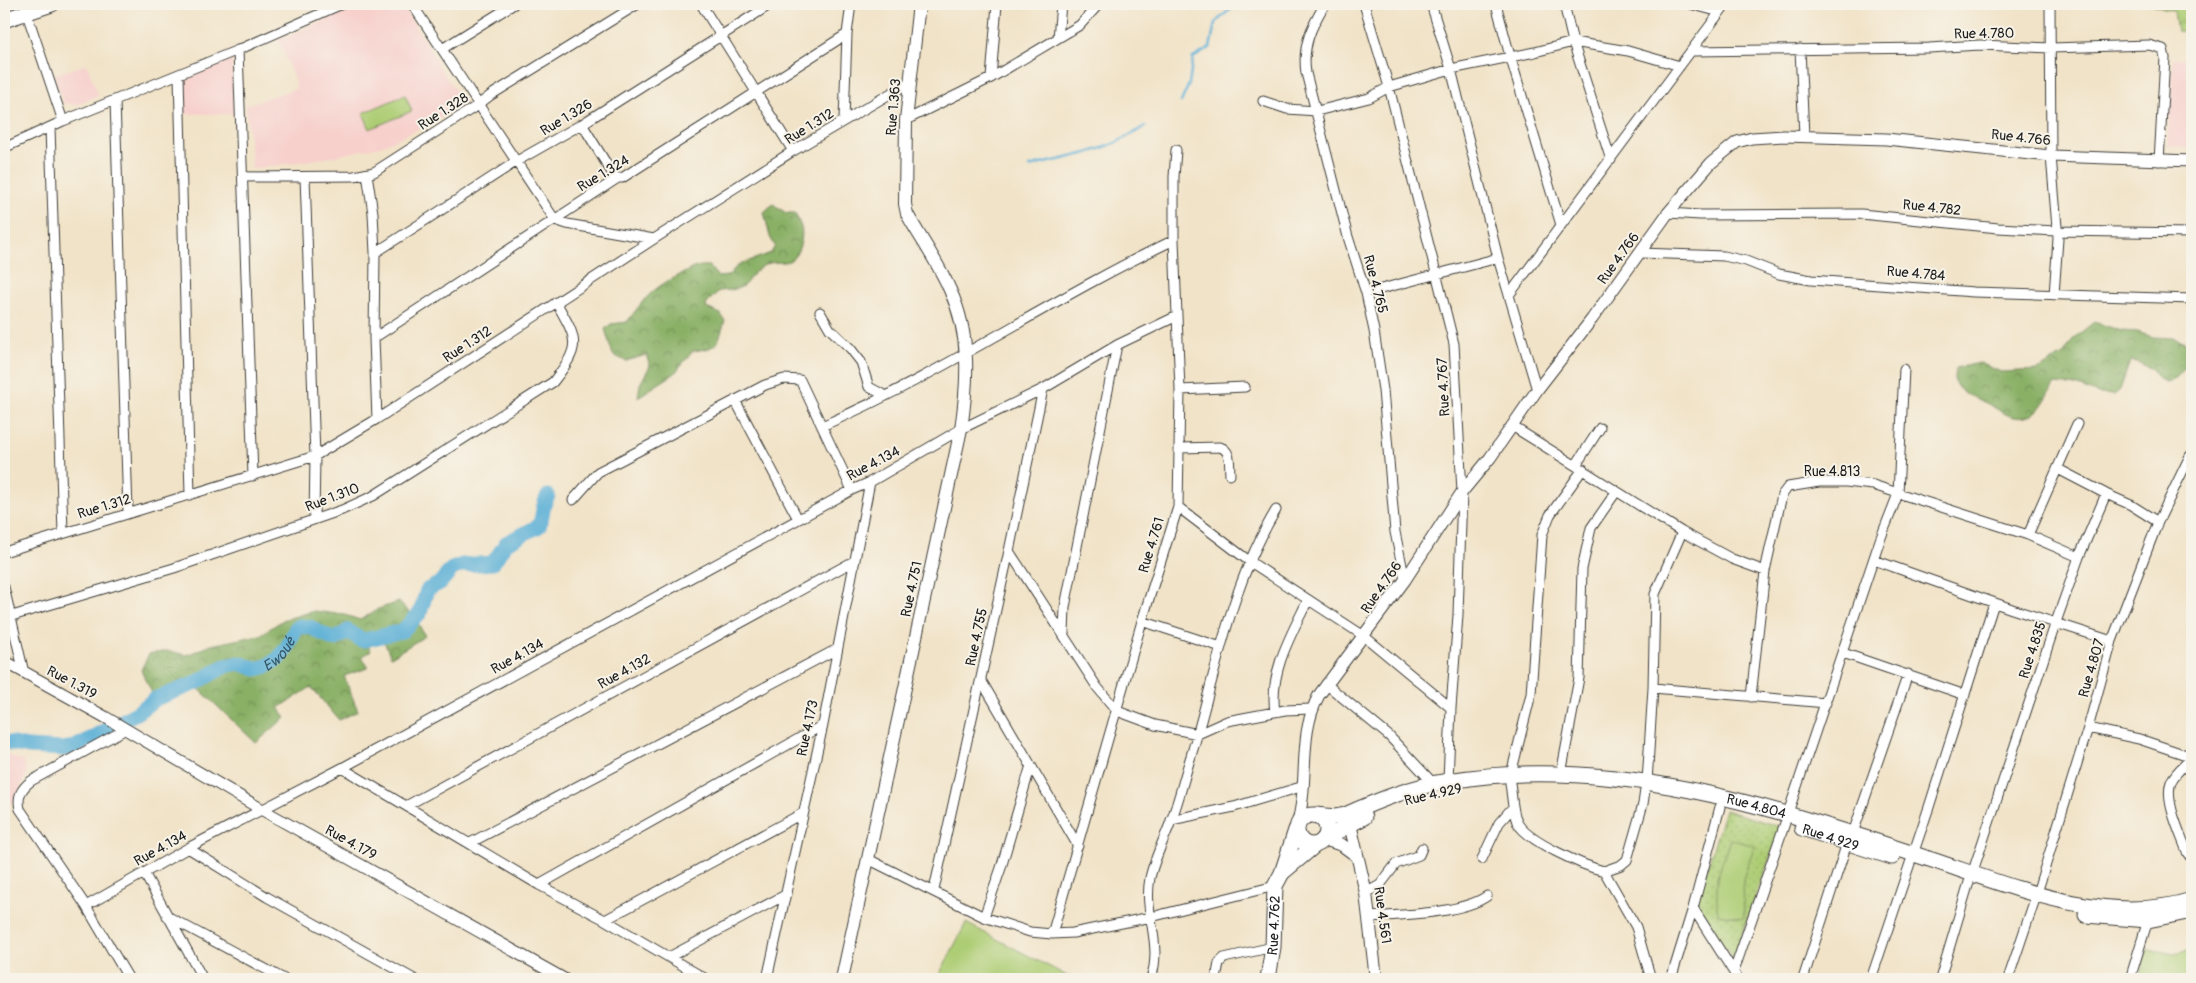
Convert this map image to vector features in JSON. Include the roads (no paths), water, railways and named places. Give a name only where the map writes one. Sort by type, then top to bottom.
[{"type":"main road","points":[[4,20],[27,14],[52,4]]},
{"type":"main road","name":"Rue 1.363","points":[[907,214],[904,169],[906,120],[919,4]]},
{"type":"main road","name":"Rue 4.751","points":[[842,979],[960,429],[966,392],[964,337],[951,291],[907,214]]},
{"type":"main road","name":"Rue 4.804","points":[[1316,815],[1335,817],[1345,815],[1441,782],[1561,774],[1646,786],[1787,818],[2035,898],[2128,909],[2160,908],[2192,900]]},
{"type":"main road","name":"Rue 4.929","points":[[1278,880],[1319,842],[1390,804],[1440,790],[1511,778],[1574,784],[1646,786],[1720,806],[1787,818]]},
{"type":"main road","points":[[1319,842],[1327,830],[1326,825],[1316,815],[1307,816],[1297,828],[1302,842],[1342,845],[1357,856]]},
{"type":"main road","name":"Rue 4.561","points":[[1350,824],[1366,893],[1376,979]]},
{"type":"main road","name":"Rue 4.762","points":[[1268,979],[1273,947],[1278,880],[1297,828]]},
{"type":"main road","points":[[2035,898],[2102,917],[2148,920],[2192,911]]},
{"type":"street","points":[[4,148],[63,121],[179,76],[342,4]]},
{"type":"street","points":[[412,4],[555,220],[567,224],[654,239]]},
{"type":"street","points":[[442,49],[514,4]]},
{"type":"street","name":"Rue 1.328","points":[[243,177],[367,174],[380,169],[478,105],[491,94],[638,4]]},
{"type":"street","points":[[701,4],[793,151]]},
{"type":"street","name":"Rue 1.326","points":[[375,253],[517,161],[582,124],[770,4]]},
{"type":"street","points":[[844,120],[851,4]]},
{"type":"street","points":[[991,78],[997,4]]},
{"type":"street","points":[[1058,38],[1061,4]]},
{"type":"street","points":[[906,120],[991,78],[1080,25],[1099,4]]},
{"type":"street","name":"Rue 4.765","points":[[1325,4],[1312,24],[1306,43],[1304,58],[1307,83],[1317,111],[1348,237],[1366,293],[1383,390],[1395,532],[1405,580]]},
{"type":"street","name":"Rue 4.767","points":[[1364,4],[1389,87],[1454,344],[1462,492],[1458,615],[1451,708],[1441,782]]},
{"type":"street","points":[[1431,4],[1451,69],[1498,258],[1537,390]]},
{"type":"street","points":[[1496,4],[1561,225]]},
{"type":"street","points":[[1564,4],[1573,42],[1611,160]]},
{"type":"street","points":[[1690,4],[1720,12]]},
{"type":"street","points":[[1509,295],[1693,51],[1726,4]]},
{"type":"street","points":[[2050,4],[2051,156],[2057,231],[2054,295]]},
{"type":"street","points":[[27,14],[63,121]]},
{"type":"street","name":"Rue 1.324","points":[[374,338],[618,178],[622,178],[848,34]]},
{"type":"street","points":[[1263,101],[1287,109],[1317,111],[1369,98],[1389,87],[1451,69],[1573,42],[1628,51],[1680,66]]},
{"type":"street","name":"Rue 4.780","points":[[1693,51],[1929,48],[1980,45],[2051,48],[2149,45],[2163,49],[2165,58],[2159,161]]},
{"type":"street","points":[[238,50],[253,476]]},
{"type":"street","points":[[1800,50],[1804,136]]},
{"type":"street","points":[[179,76],[190,495]]},
{"type":"street","name":"Rue 1.312","points":[[4,552],[128,512],[190,495],[315,456],[377,419],[793,151],[910,82]]},
{"type":"street","points":[[115,100],[128,512]]},
{"type":"street","points":[[582,124],[614,176],[618,178]]},
{"type":"street","points":[[50,127],[63,533]]},
{"type":"street","name":"Rue 4.766","points":[[1297,828],[1304,786],[1304,742],[1311,709],[1326,684],[1405,580],[1462,492],[1490,458],[1537,390],[1668,213],[1711,163],[1737,142],[1752,138],[1804,136],[1886,139],[2051,156],[2192,161]]},
{"type":"street","name":"Rue 4.761","points":[[1052,934],[1098,770],[1178,507],[1180,390],[1174,240],[1176,150]]},
{"type":"street","points":[[367,174],[373,212],[375,253],[374,338],[377,419]]},
{"type":"street","points":[[305,177],[315,456],[314,518]]},
{"type":"street","name":"Rue 4.782","points":[[1668,213],[1700,215],[1861,214],[2057,231],[2192,233]]},
{"type":"street","points":[[822,426],[866,407],[1067,296],[1174,240]]},
{"type":"street","name":"Rue 4.784","points":[[1640,253],[1724,256],[1746,261],[1779,274],[1810,280],[1974,292],[2192,298]]},
{"type":"street","points":[[1366,293],[1498,258]]},
{"type":"street","name":"Rue 1.310","points":[[12,616],[174,568],[314,518],[342,510],[373,496],[553,382],[567,364],[574,348],[573,333],[556,302]]},
{"type":"street","points":[[820,312],[830,329],[850,348],[861,362],[869,387],[886,396]]},
{"type":"street","name":"Rue 4.134","points":[[86,906],[260,809],[342,768],[798,519],[870,482],[960,429],[1043,388],[1117,345],[1177,316]]},
{"type":"street","points":[[1064,634],[1065,607],[1117,345]]},
{"type":"street","points":[[1736,975],[1787,818],[1898,494],[1904,369]]},
{"type":"street","points":[[573,500],[598,472],[764,385],[784,379],[800,380],[852,490]]},
{"type":"street","points":[[1180,390],[1245,387]]},
{"type":"street","name":"Rue 4.755","points":[[934,890],[1043,388]]},
{"type":"street","points":[[735,400],[798,519]]},
{"type":"street","points":[[2028,535],[2077,424]]},
{"type":"street","points":[[1512,426],[1682,532],[1732,559],[1765,571]]},
{"type":"street","points":[[1600,428],[1550,516],[1542,535],[1531,694],[1511,778],[1516,820],[1525,832],[1549,848],[1589,867],[1604,870],[1621,865],[1627,860],[1639,822],[1646,786],[1653,688],[1655,594],[1682,532]]},
{"type":"street","points":[[1179,448],[1220,446],[1226,449],[1230,475]]},
{"type":"street","name":"Rue 4.807","points":[[2008,979],[2088,728],[2112,641],[2158,522],[2190,456]]},
{"type":"street","points":[[2058,469],[2131,505],[2158,522]]},
{"type":"street","name":"Rue 4.173","points":[[767,979],[823,725],[870,482]]},
{"type":"street","name":"Rue 4.813","points":[[1751,697],[1765,571],[1782,495],[1788,487],[1819,482],[1874,485],[2028,535],[2079,557]]},
{"type":"street","points":[[1561,774],[1579,678],[1582,569],[1591,528],[1616,492]]},
{"type":"street","name":"Rue 4.835","points":[[1940,979],[1971,878],[2056,622],[2079,557],[2106,494]]},
{"type":"street","points":[[1178,507],[1249,560],[1364,636],[1451,708]]},
{"type":"street","points":[[1151,979],[1156,953],[1155,933],[1148,900],[1150,877],[1171,820],[1198,734],[1220,647],[1249,560],[1276,510]]},
{"type":"street","points":[[1009,551],[1097,687],[1117,711],[1155,725],[1198,734],[1227,721],[1276,712],[1311,709]]},
{"type":"street","points":[[1874,560],[1994,603],[2112,641]]},
{"type":"street","name":"Rue 4.132","points":[[406,806],[854,561]]},
{"type":"street","points":[[4,587],[24,673]]},
{"type":"street","points":[[1276,712],[1273,696],[1276,677],[1284,650],[1308,600]]},
{"type":"street","points":[[1871,979],[1994,603]]},
{"type":"street","points":[[1142,621],[1220,647]]},
{"type":"street","points":[[470,843],[837,649]]},
{"type":"street","points":[[1843,653],[1965,695]]},
{"type":"street","name":"Rue 1.319","points":[[4,661],[126,729]]},
{"type":"street","points":[[1803,979],[1908,674]]},
{"type":"street","points":[[981,680],[1078,846]]},
{"type":"street","points":[[1326,684],[1441,782]]},
{"type":"street","points":[[1653,688],[1826,703]]},
{"type":"street","points":[[539,885],[823,725]]},
{"type":"street","points":[[2088,728],[2139,739],[2192,758],[2176,774],[2172,780],[2170,790],[2170,800],[2188,854]]},
{"type":"street","points":[[126,729],[31,780],[23,788],[19,796],[20,809],[86,906],[129,979]]},
{"type":"street","name":"Rue 4.179","points":[[126,729],[260,809],[564,979]]},
{"type":"street","points":[[984,917],[1001,868],[1031,765]]},
{"type":"street","points":[[342,768],[539,885],[605,920],[706,979]]},
{"type":"street","points":[[1171,820],[1234,807],[1304,786]]},
{"type":"street","name":"Rue 4.766","points":[[1304,786],[1309,803],[1316,815]]},
{"type":"street","points":[[1671,979],[1693,908],[1720,806]]},
{"type":"street","points":[[1482,859],[1499,823],[1513,807]]},
{"type":"street","points":[[605,920],[803,813]]},
{"type":"street","points":[[188,848],[267,897],[414,979]]},
{"type":"street","points":[[1366,893],[1380,885],[1396,864],[1419,854],[1422,848]]},
{"type":"street","points":[[868,858],[984,917],[1030,932],[1052,934],[1073,933],[1151,917],[1278,880]]},
{"type":"street","points":[[1604,870],[1636,927],[1651,979]]},
{"type":"street","points":[[144,873],[166,916],[203,979]]},
{"type":"street","points":[[669,957],[787,894]]},
{"type":"street","points":[[1368,917],[1420,914],[1452,909],[1487,896]]},
{"type":"street","points":[[1693,908],[1736,975]]},
{"type":"street","points":[[166,916],[284,979]]},
{"type":"street","points":[[2130,979],[2148,920]]},
{"type":"street","points":[[1216,979],[1219,963],[1224,958],[1273,947]]},
{"type":"waterway","points":[[1181,102],[1189,84],[1193,58],[1210,48],[1215,23],[1236,4]]},
{"type":"waterway","points":[[1029,167],[1102,148],[1116,143],[1145,126]]},
{"type":"waterway","name":"Ewoué","points":[[4,742],[28,747],[63,749],[75,747],[138,712],[155,699],[194,684],[225,666],[239,663],[256,669],[267,666],[279,658],[299,626],[310,627],[332,639],[336,639],[348,631],[361,640],[402,631],[420,613],[427,590],[440,583],[452,569],[462,565],[493,563],[506,543],[539,526],[544,503],[548,496]]}]
